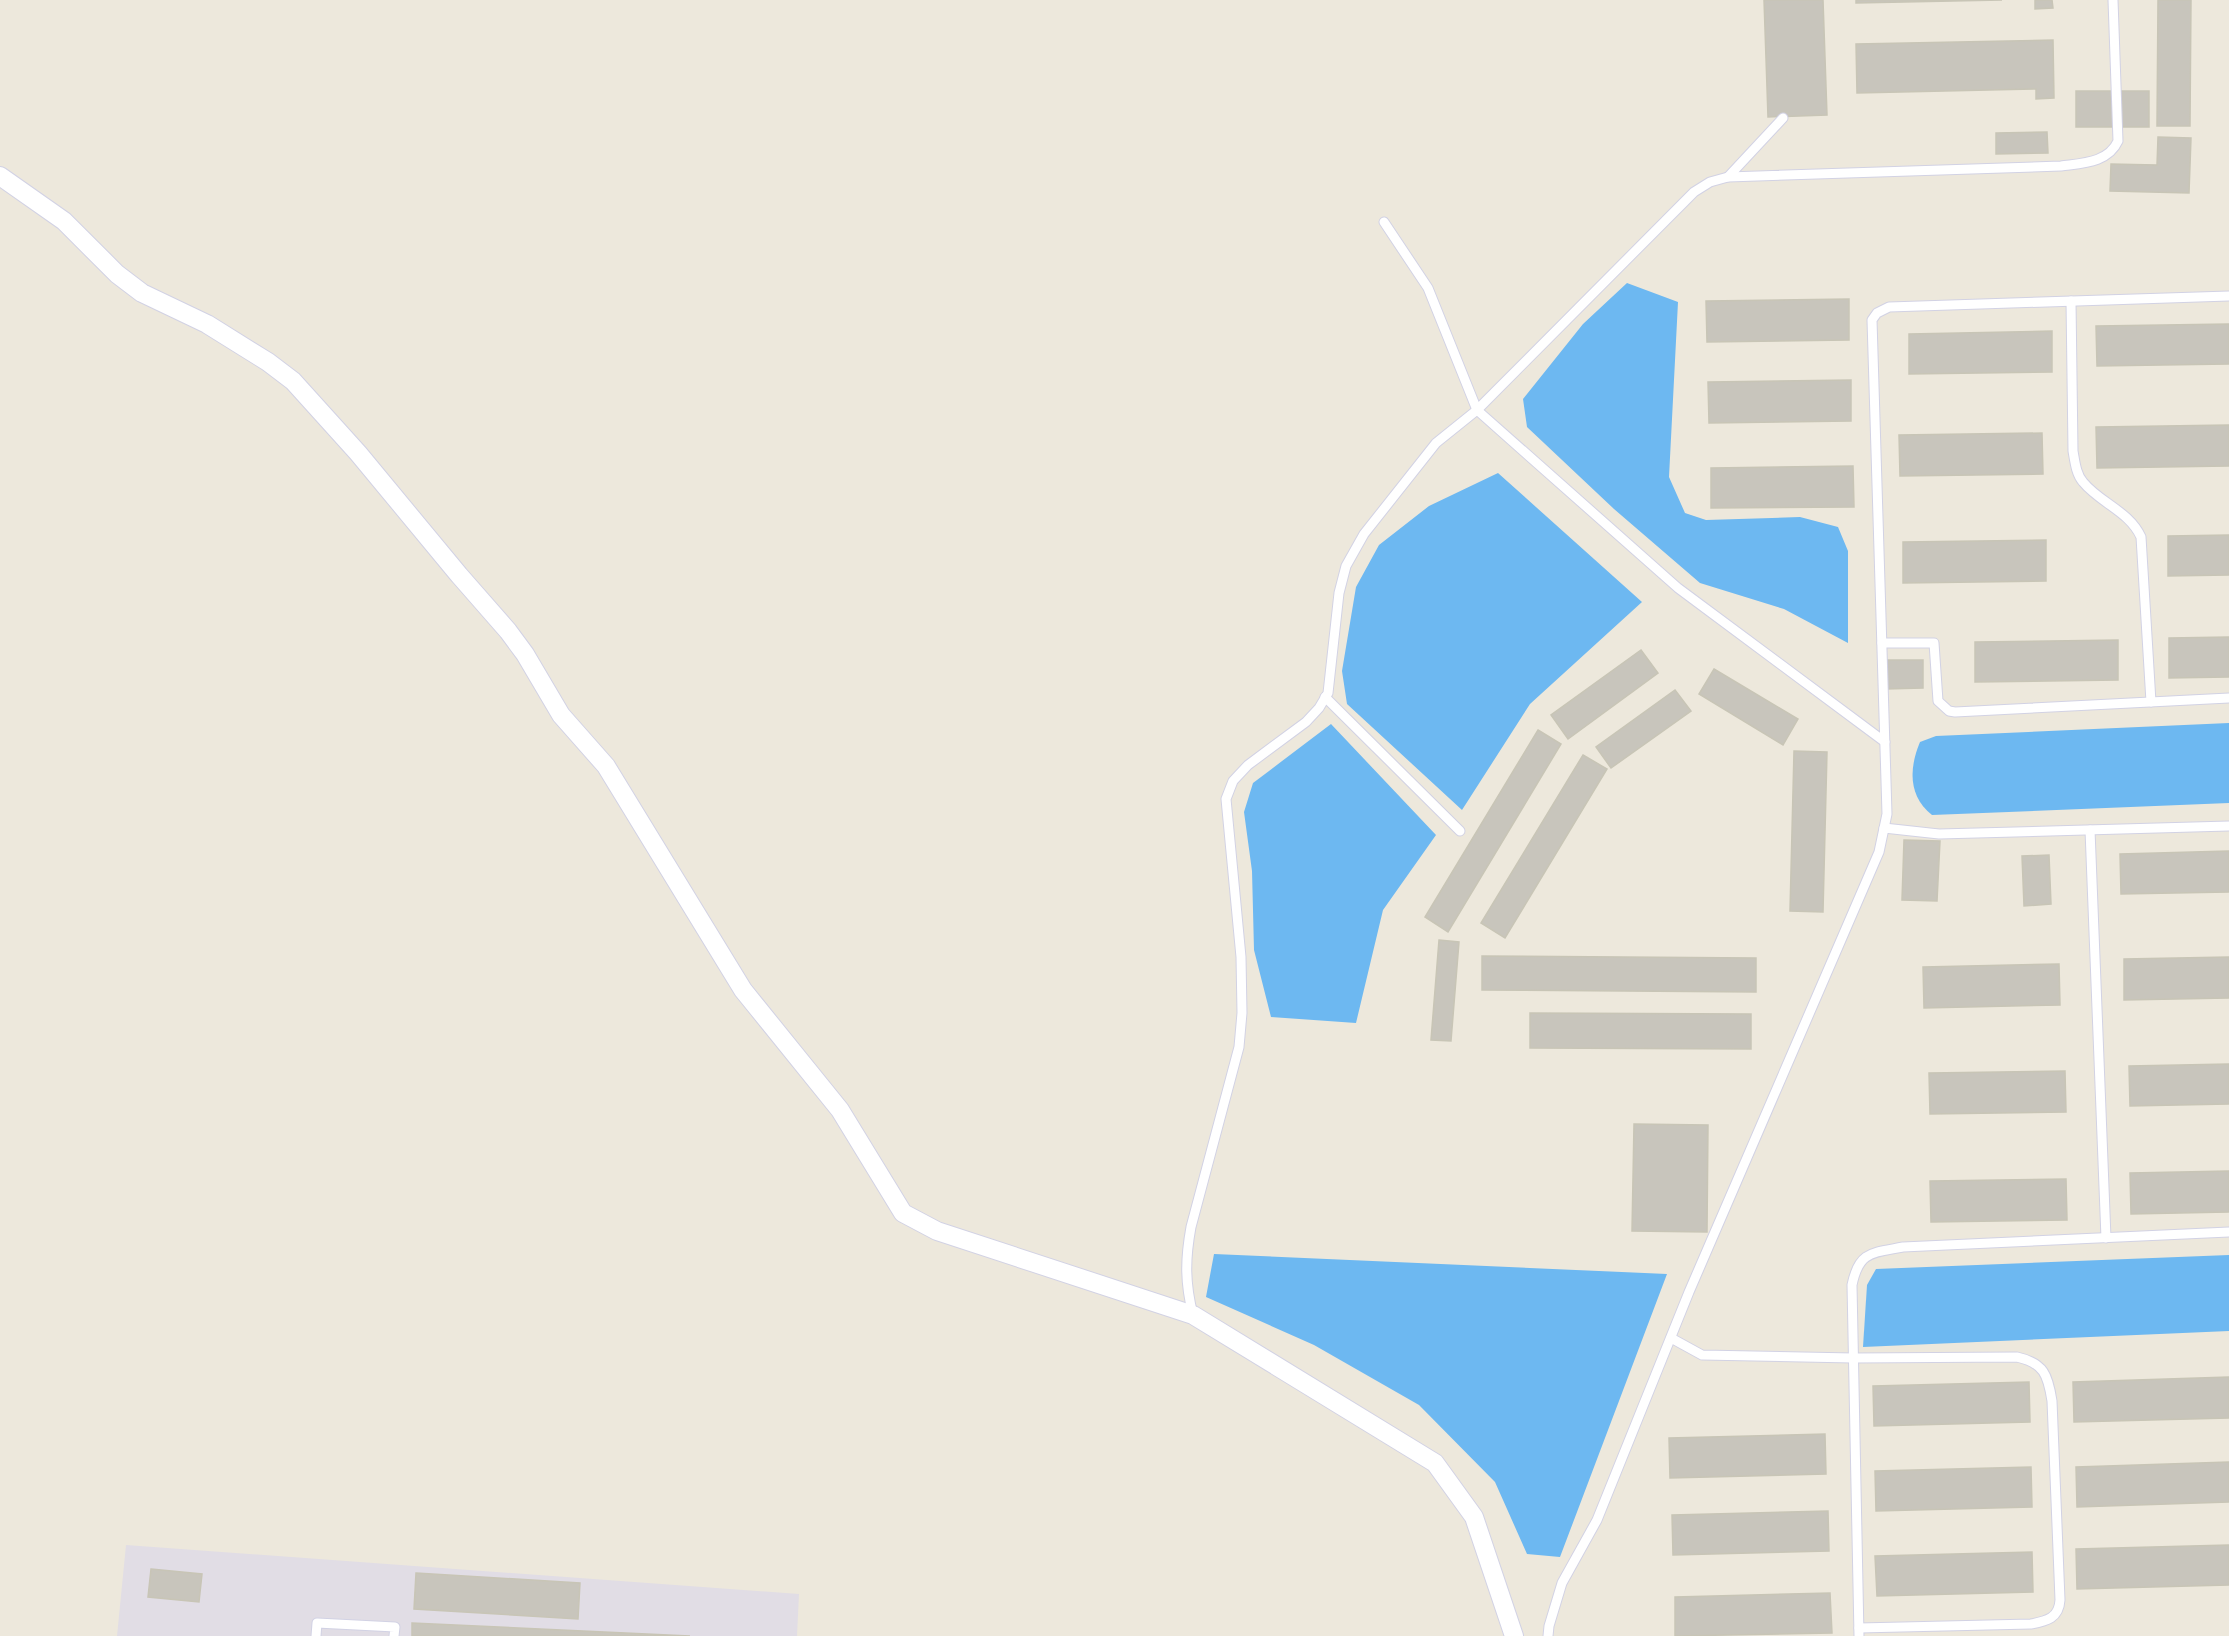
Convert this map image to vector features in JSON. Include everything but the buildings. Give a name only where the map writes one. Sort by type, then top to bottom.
[{"type":"street","points":[[0,176],[64,221],[117,274],[142,293],[207,324],[293,381],[358,453],[508,631],[525,654],[561,715],[606,766],[743,990],[840,1110],[903,1213],[937,1231],[1193,1316],[1435,1463],[1474,1517],[1514,1636]]},
{"type":"lane","points":[[1193,1316],[1186,1281],[1187,1249],[1239,1047],[1242,1013],[1241,957],[1226,800],[1233,782],[1248,765],[1306,722],[1319,708],[1328,693],[1339,593],[1346,566],[1364,534],[1436,443],[1477,410],[1694,192],[1710,182],[1728,177],[2061,166],[2094,162],[2108,154],[2118,141],[2113,0]]},
{"type":"lane","points":[[1728,177],[1783,117]]},
{"type":"lane","points":[[1384,222],[1428,288],[1477,410],[1678,588],[1885,742]]},
{"type":"lane","points":[[1548,1636],[1562,1583],[1597,1520],[1671,1338],[1879,852],[1887,814],[1872,320],[1877,313],[1889,306],[2229,296]]},
{"type":"lane","points":[[2071,301],[2073,451],[2083,482],[2133,523],[2141,537],[2151,702]]},
{"type":"lane","points":[[1882,643],[1934,644],[1938,701],[1945,708],[1955,712],[2229,698]]},
{"type":"lane","points":[[1325,697],[1460,831]]},
{"type":"lane","points":[[1884,828],[1940,834],[2229,826]]},
{"type":"lane","points":[[2090,830],[2106,1238]]},
{"type":"lane","points":[[1671,1338],[1702,1355],[1853,1358],[2017,1357],[2037,1364],[2050,1387],[2052,1401],[2060,1599],[2059,1610],[2053,1618],[2031,1624],[1859,1632],[1853,1358],[1852,1285],[1859,1263],[1873,1252],[1903,1247],[2229,1232]]},
{"type":"lane","points":[[316,1636],[317,1623],[395,1627],[394,1636]]},
{"type":"shaded area","points":[[126,1545],[799,1594],[797,1636],[117,1636]]},
{"type":"water","points":[[1627,283],[1678,302],[1669,477],[1685,513],[1706,520],[1800,517],[1838,527],[1848,551],[1848,643],[1784,609],[1700,583],[1614,509],[1527,427],[1523,399],[1583,324]]},
{"type":"water","points":[[1498,473],[1642,602],[1530,704],[1462,810],[1347,704],[1342,671],[1356,587],[1379,545],[1429,506]]},
{"type":"water","points":[[2229,723],[2229,803],[1932,815],[1918,799],[1913,781],[1914,762],[1920,742],[1936,736]]},
{"type":"water","points":[[1331,724],[1436,835],[1383,910],[1356,1023],[1271,1017],[1254,950],[1252,871],[1244,812],[1253,783]]},
{"type":"water","points":[[1214,1254],[1667,1274],[1560,1557],[1527,1554],[1495,1482],[1419,1405],[1314,1345],[1206,1297]]},
{"type":"water","points":[[2229,1255],[2229,1331],[1863,1347],[1867,1285],[1876,1269]]}]
